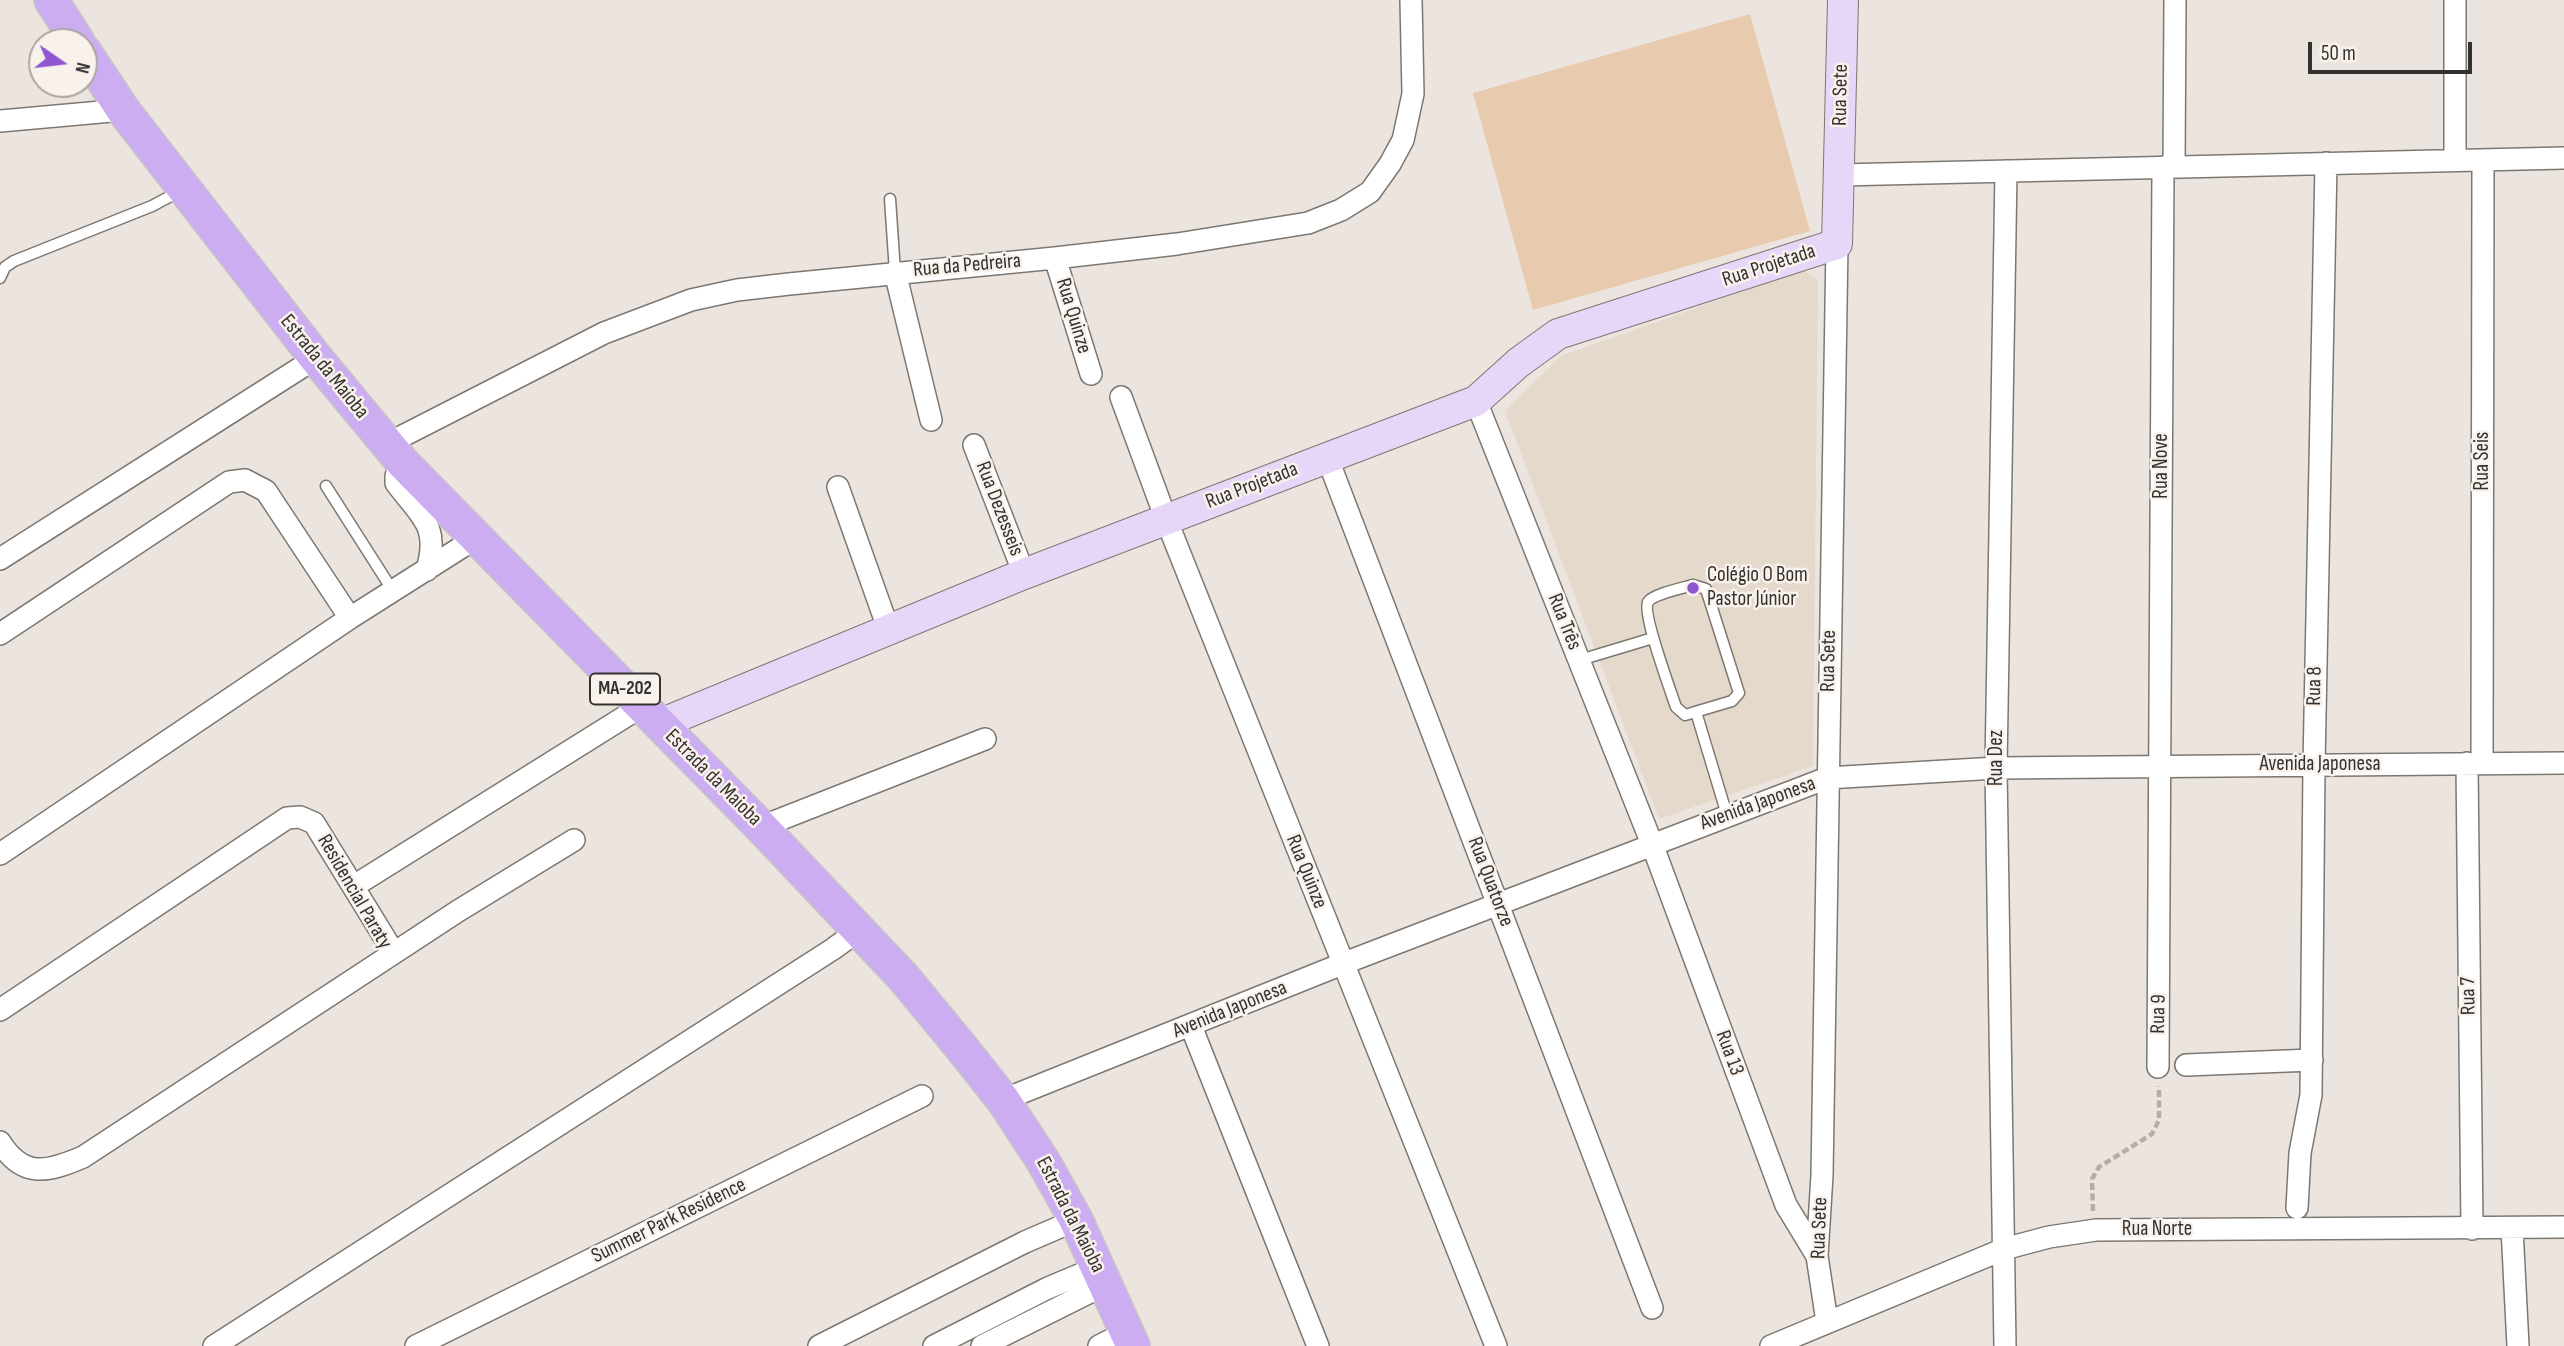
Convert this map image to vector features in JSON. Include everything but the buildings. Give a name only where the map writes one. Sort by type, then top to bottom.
[{"type":"main road","points":[[51,0],[69,28]]},
{"type":"main road","name":"Estrada da Maioba","points":[[98,72],[123,110],[316,358],[395,454],[859,930],[904,978],[1003,1100],[1044,1161],[1076,1220],[1102,1275],[1120,1341]]},
{"type":"street","name":"Rua da Pedreira","points":[[395,454],[604,334],[691,300],[737,290],[1177,244],[1308,223],[1341,211],[1370,192],[1390,164],[1403,139],[1413,94],[1411,0]]},
{"type":"street","name":"Rua Sete","points":[[1827,1322],[1817,1256],[1822,1175],[1843,0]]},
{"type":"street","points":[[2169,167],[2175,0]]},
{"type":"street","points":[[2455,0],[2455,160]]},
{"type":"street","points":[[0,121],[123,110]]},
{"type":"street","points":[[1840,175],[2564,158]]},
{"type":"street","name":"Rua Seis","points":[[2474,763],[2483,160]]},
{"type":"street","name":"Rua 8","points":[[2297,1208],[2300,1153],[2311,1095],[2312,1060],[2314,765],[2326,163]]},
{"type":"street","name":"Rua Nove","points":[[2161,765],[2169,167]]},
{"type":"street","name":"Rua Dez","points":[[2005,1346],[1996,768],[2006,171]]},
{"type":"street","name":"Rua Projetada","points":[[651,715],[888,628],[1476,401],[1518,363],[1558,334],[1837,244]]},
{"type":"street","name":"Rua Quinze","points":[[1055,258],[1091,374]]},
{"type":"street","points":[[895,272],[932,421]]},
{"type":"street","points":[[0,559],[316,358]]},
{"type":"street","name":"Rua Quinze","points":[[1121,397],[1166,519],[1496,1346]]},
{"type":"street","name":"Rua Três","points":[[1476,401],[1652,844]]},
{"type":"street","name":"Rua Dezesseis","points":[[974,445],[1024,574]]},
{"type":"street","points":[[395,454],[396,483],[432,535],[432,552],[427,570]]},
{"type":"street","name":"Rua Quatorze","points":[[1327,457],[1652,1308]]},
{"type":"street","points":[[0,634],[229,482],[245,480],[266,491],[350,618]]},
{"type":"street","points":[[838,487],[888,628]]},
{"type":"street","points":[[0,854],[350,618],[476,538]]},
{"type":"street","points":[[354,886],[651,715]]},
{"type":"street","points":[[761,827],[985,739]]},
{"type":"street","name":"Rua 7","points":[[2472,1229],[2474,763]]},
{"type":"street","name":"Avenida Japonesa","points":[[1003,1100],[1342,964],[1827,778],[1996,768],[2564,763]]},
{"type":"street","name":"Rua 9","points":[[2158,1067],[2161,765]]},
{"type":"street","name":"Residencial Paraty","points":[[0,1010],[287,818],[300,817],[314,823],[394,953],[83,1157],[55,1168],[38,1170],[17,1162],[0,1142]]},
{"type":"street","points":[[394,953],[574,840]]},
{"type":"street","name":"Rua 13","points":[[1652,844],[1786,1205],[1817,1256]]},
{"type":"street","points":[[214,1346],[859,930]]},
{"type":"street","points":[[1191,1026],[1318,1346]]},
{"type":"street","points":[[2186,1065],[2312,1060]]},
{"type":"street","name":"Summer Park Residence","points":[[416,1346],[922,1096]]},
{"type":"street","points":[[819,1346],[1026,1242],[1076,1220]]},
{"type":"street","name":"Rua Norte","points":[[1771,1346],[2004,1249],[2049,1237],[2096,1230],[2564,1227]]},
{"type":"street","points":[[2512,1228],[2518,1346]]},
{"type":"street","points":[[982,1346],[1058,1308],[1102,1275]]},
{"type":"street","points":[[934,1346],[1048,1288],[1102,1275]]},
{"type":"lane","points":[[0,278],[5,268],[14,261],[152,206],[186,188]]},
{"type":"lane","points":[[890,199],[895,272]]},
{"type":"lane","points":[[326,486],[393,591]]},
{"type":"lane","points":[[1693,585],[1706,589],[1739,693],[1732,701],[1685,715],[1676,707],[1653,638],[1648,602],[1654,597],[1693,585]]},
{"type":"lane","points":[[1580,660],[1653,638]]},
{"type":"lane","points":[[1696,712],[1727,815]]},
{"type":"path","points":[[2096,1230],[2091,1198],[2095,1173],[2099,1167],[2152,1134],[2157,1127],[2158,1067]]},
{"type":"shaded area","points":[[1750,14],[1810,231],[1533,310],[1473,93]]},
{"type":"shaded area","name":"Colégio O Bom Pastor Júnior","points":[[1803,270],[1818,280],[1813,766],[1659,819],[1505,411],[1561,356]]},
{"type":"place","name":"Colégio O Bom Pastor Júnior","points":[[1693,588]]}]
